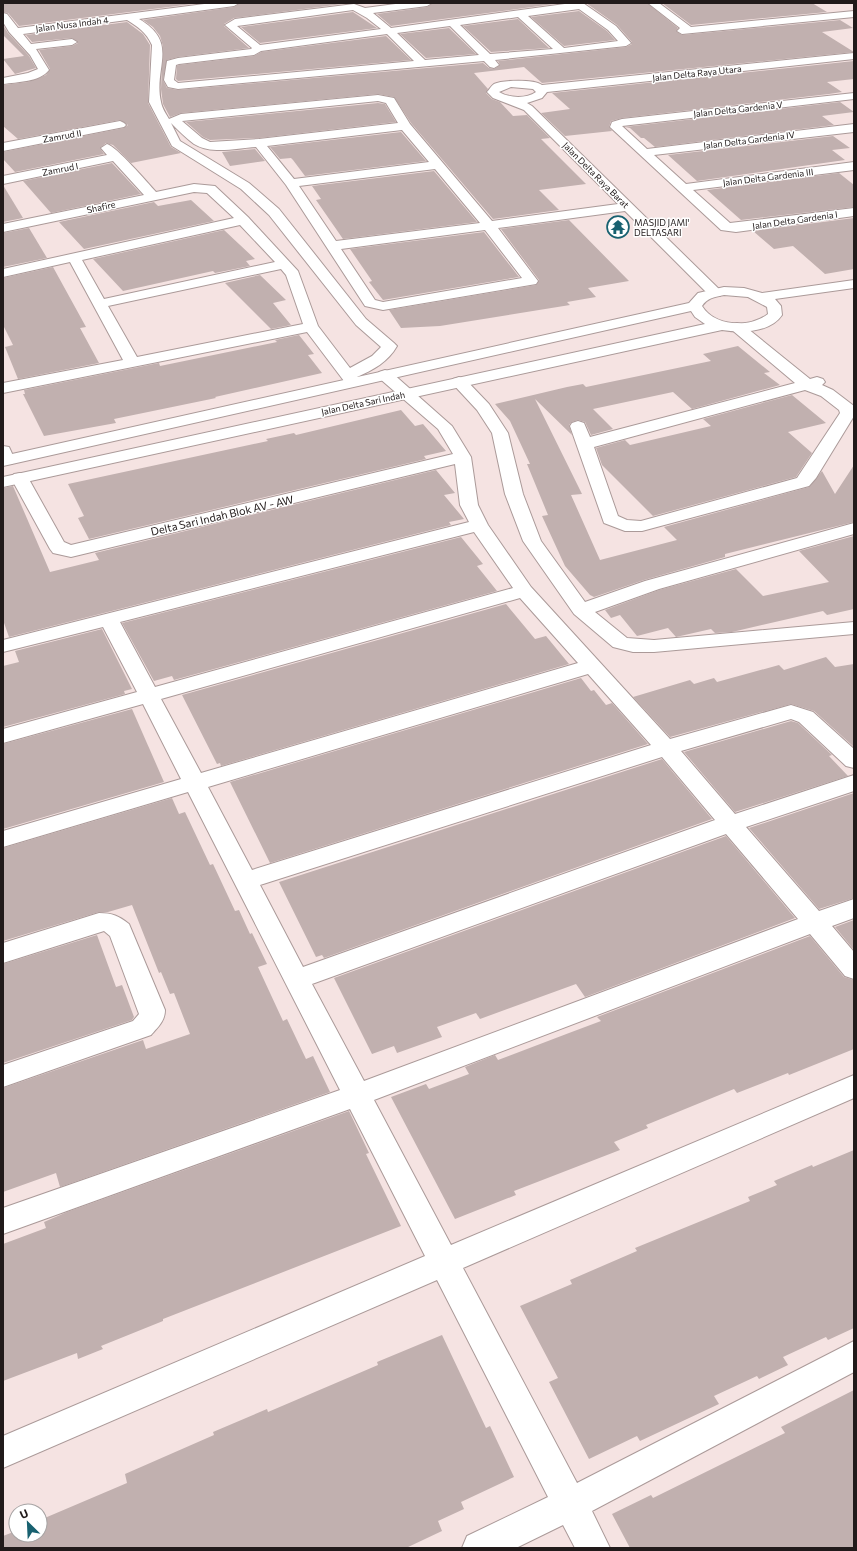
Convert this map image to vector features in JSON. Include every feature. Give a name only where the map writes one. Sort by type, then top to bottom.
[{"type":"street","points":[[125,18],[234,3]]},
{"type":"street","points":[[363,11],[427,3]]},
{"type":"street","points":[[653,3],[685,31],[854,14]]},
{"type":"street","points":[[258,53],[325,39],[386,29],[453,23],[579,4],[612,28],[626,43],[562,51],[178,86],[172,85],[169,80],[171,63],[174,62],[258,53],[386,29]]},
{"type":"street","points":[[125,18],[245,6]]},
{"type":"street","points":[[3,274],[243,220],[295,279],[311,327],[351,379],[387,351],[389,346],[361,322],[274,212],[245,186],[176,143],[155,103],[154,92],[158,66],[158,47],[154,36],[108,7]]},
{"type":"street","points":[[274,77],[258,53],[230,25],[239,21],[357,7],[386,29],[422,63]]},
{"type":"street","points":[[488,8],[501,16]]},
{"type":"street","points":[[520,14],[562,51]]},
{"type":"street","points":[[3,16],[18,39],[44,70],[43,72],[3,81]]},
{"type":"street","name":"Jalan Nusa Indah 4","points":[[18,39],[125,18]]},
{"type":"street","points":[[453,23],[507,78],[520,84],[540,89],[542,92],[540,95],[529,104]]},
{"type":"street","points":[[18,39],[72,42]]},
{"type":"street","points":[[325,39],[347,70]]},
{"type":"street","name":"Jalan Delta Raya Utara","points":[[540,89],[854,56]]},
{"type":"street","points":[[471,59],[481,68]]},
{"type":"street","name":"Jalan Delta Raya Barat","points":[[520,84],[495,83],[495,95],[529,104],[625,204],[715,293]]},
{"type":"street","name":"Jalan Delta Gardenia V","points":[[644,152],[616,128],[616,124],[622,122],[854,96]]},
{"type":"street","points":[[258,143],[291,183],[370,303],[377,306],[532,281],[439,165],[405,126],[390,100],[383,98],[181,117],[174,120],[194,138],[208,146],[258,143],[405,126]]},
{"type":"street","name":"Zamrud II","points":[[3,147],[120,125]]},
{"type":"street","name":"Jalan Delta Gardenia IV","points":[[644,152],[854,128]]},
{"type":"street","points":[[91,131],[154,196]]},
{"type":"street","points":[[644,152],[683,188]]},
{"type":"street","name":"Zamrud I","points":[[3,180],[117,157]]},
{"type":"street","points":[[291,183],[439,165]]},
{"type":"street","name":"Jalan Delta Gardenia III","points":[[683,188],[854,166]]},
{"type":"street","name":"Shafire","points":[[3,228],[200,187],[211,189],[243,220]]},
{"type":"street","name":"Jalan Delta Gardenia I","points":[[683,188],[726,227],[736,228],[854,212]]},
{"type":"street","points":[[330,243],[625,204]]},
{"type":"street","points":[[74,258],[132,362]]},
{"type":"street","points":[[99,304],[282,264]]},
{"type":"street","points":[[762,298],[854,284]]},
{"type":"street","points":[[776,311],[774,306],[762,298],[734,291],[715,293],[700,298],[695,306],[701,316],[730,326],[848,403],[848,413],[807,478],[803,482],[642,526],[629,527],[618,524],[610,519],[582,436],[814,382]]},
{"type":"street","name":"Jalan Delta Sari Indah","points":[[4,457],[225,411],[351,379],[385,375],[695,306]]},
{"type":"street","points":[[791,308],[776,311],[771,320],[755,326],[814,382]]},
{"type":"street","name":"Jalan Delta Sari Indah","points":[[11,480],[459,382],[730,326],[755,326]]},
{"type":"street","points":[[3,388],[311,327]]},
{"type":"street","points":[[385,375],[405,394],[423,407],[444,426],[463,457],[469,505],[479,525],[524,590],[666,748],[813,923],[854,969]]},
{"type":"street","points":[[459,382],[484,407],[500,433],[514,494],[532,541],[581,610],[620,643],[633,646],[672,645],[854,628]]},
{"type":"street","points":[[225,411],[239,430]]},
{"type":"street","name":"Delta Sari Indah Blok AV - AW","points":[[11,480],[56,545],[60,549],[71,551],[463,457]]},
{"type":"street","points":[[3,646],[479,525]]},
{"type":"street","points":[[581,610],[652,585],[854,528]]},
{"type":"street","points":[[3,736],[524,590]]},
{"type":"street","points":[[109,619],[593,1548]]},
{"type":"street","points":[[3,839],[592,666]]},
{"type":"street","points":[[246,881],[666,748],[790,712],[806,717],[854,761]]},
{"type":"street","points":[[297,979],[729,824],[854,783]]},
{"type":"street","points":[[3,1221],[357,1095],[854,908]]},
{"type":"street","points":[[3,953],[99,922],[109,922],[120,931],[152,1010],[152,1017],[142,1028],[3,1076]]},
{"type":"street","points":[[3,1452],[854,1086]]},
{"type":"street","points":[[479,1548],[570,1504],[854,1356]]},
{"type":"building","points":[[3,3],[200,3],[19,26],[8,13],[3,12]]},
{"type":"building","points":[[240,3],[350,3],[234,18],[224,24],[224,26],[249,48],[178,57],[167,60],[163,80],[167,88],[178,90],[483,63],[489,68],[494,69],[500,65],[498,61],[626,47],[632,44],[632,42],[617,25],[586,3],[647,3],[678,28],[676,31],[682,35],[840,20],[853,28],[822,32],[854,52],[542,83],[524,67],[474,73],[488,89],[486,93],[492,99],[500,102],[513,116],[527,115],[550,138],[541,139],[586,184],[539,190],[559,210],[493,219],[411,123],[394,97],[378,94],[181,113],[170,117],[163,104],[161,89],[163,46],[160,36],[153,27],[143,20],[234,7]]},
{"type":"building","points":[[433,3],[561,3],[391,26],[377,14],[427,7]]},
{"type":"building","points":[[662,3],[812,3],[827,12],[691,25]]},
{"type":"building","points":[[579,11],[607,31],[615,40],[564,46],[531,17]]},
{"type":"building","points":[[353,12],[377,28],[260,43],[241,27]]},
{"type":"building","points":[[518,19],[549,48],[491,52],[463,26]]},
{"type":"building","points":[[127,22],[143,34],[150,45],[148,103],[171,147],[181,153],[131,163],[113,145],[106,143],[100,148],[104,154],[15,172],[3,159],[3,152],[124,128],[128,125],[120,120],[18,139],[3,126],[3,85],[28,82],[46,75],[50,69],[39,50],[72,46],[78,43],[72,38],[32,42],[26,35]]},
{"type":"building","points":[[3,25],[8,33],[29,56],[36,68],[15,74],[3,59],[24,56],[3,35]]},
{"type":"building","points":[[449,28],[476,54],[426,58],[400,34]]},
{"type":"building","points":[[386,36],[411,60],[178,81],[176,79],[177,66],[179,65],[254,56],[261,52]]},
{"type":"building","points":[[854,61],[854,79],[827,82],[842,92],[622,118],[611,121],[609,127],[612,131],[565,136],[541,113],[570,109],[552,93]]},
{"type":"building","points":[[840,102],[854,112],[822,116],[834,125],[655,147],[644,138],[641,138],[630,128],[625,127]]},
{"type":"building","points":[[378,103],[385,104],[396,122],[259,138],[210,140],[203,137],[186,122]]},
{"type":"building","points":[[401,132],[426,161],[305,176],[291,158],[280,159],[270,147]]},
{"type":"building","points":[[833,136],[850,148],[832,150],[845,160],[697,181],[668,155]]},
{"type":"building","points":[[255,149],[265,161],[230,166],[222,152]]},
{"type":"building","points":[[112,163],[141,194],[51,213],[23,181]]},
{"type":"building","points":[[434,171],[477,222],[343,239],[316,200],[321,199],[312,186]]},
{"type":"building","points":[[839,173],[854,185],[854,207],[741,220],[707,190]]},
{"type":"building","points":[[3,185],[23,218],[3,222]]},
{"type":"building","points":[[191,200],[214,221],[84,249],[59,222],[154,202],[158,206]]},
{"type":"building","points":[[854,218],[854,269],[825,274],[793,246],[774,249],[753,231]]},
{"type":"building","points":[[569,220],[629,281],[588,288],[596,297],[567,302],[570,305],[440,326],[401,328],[389,310],[536,285],[539,280],[501,229]]},
{"type":"building","points":[[29,228],[47,258],[3,267],[3,233]]},
{"type":"building","points":[[224,230],[255,259],[246,261],[250,266],[215,273],[213,271],[123,291],[93,259]]},
{"type":"building","points":[[484,232],[519,277],[383,300],[369,282],[372,281],[350,249]]},
{"type":"building","points":[[53,267],[86,327],[80,328],[99,363],[18,379],[5,347],[13,345],[3,325],[3,278]]},
{"type":"building","points":[[260,275],[286,300],[273,303],[291,325],[271,329],[225,283]]},
{"type":"building","points":[[299,335],[314,354],[308,355],[322,373],[215,397],[216,398],[114,419],[116,423],[44,436],[23,394],[25,394],[24,390],[159,363],[160,366],[277,342],[275,340]]},
{"type":"building","points":[[738,346],[770,372],[764,373],[780,385],[692,409],[673,392],[593,409],[613,429],[591,435],[585,422],[578,420],[569,425],[572,435],[535,399],[582,494],[571,495],[600,560],[677,540],[664,527],[809,487],[822,471],[835,494],[854,465],[854,522],[725,554],[725,557],[644,580],[594,597],[590,595],[565,566],[542,516],[548,515],[527,464],[530,464],[510,421],[495,404],[567,387],[583,384],[586,387],[711,361],[703,354]]},
{"type":"building","points":[[792,395],[826,423],[788,432],[812,453],[796,477],[653,516],[602,465],[596,448],[625,440],[630,445],[711,426],[703,419]]},
{"type":"building","points":[[401,410],[415,426],[423,424],[446,451],[424,456],[426,459],[89,539],[78,518],[84,516],[68,484],[268,441],[266,439],[294,433],[296,435]]},
{"type":"building","points":[[436,470],[455,493],[444,495],[464,519],[449,522],[451,525],[9,637],[3,620],[3,488],[13,486],[50,572],[99,560],[95,553]]},
{"type":"building","points":[[854,536],[854,609],[827,615],[823,611],[732,632],[715,633],[711,629],[676,637],[668,628],[637,636],[620,615],[611,618],[605,610],[659,590],[736,569],[763,596],[829,582],[799,551]]},
{"type":"building","points":[[461,537],[483,564],[477,566],[497,591],[174,680],[172,676],[154,681],[122,623]]},
{"type":"building","points":[[506,604],[535,639],[546,636],[569,664],[221,766],[220,763],[217,764],[182,695]]},
{"type":"building","points":[[102,629],[132,689],[124,691],[125,694],[3,727],[3,666],[19,662],[15,651]]},
{"type":"building","points":[[826,657],[835,667],[854,664],[854,747],[814,711],[791,704],[670,737],[633,697],[690,680],[694,684],[714,678],[717,682],[779,665],[784,670]]},
{"type":"building","points":[[581,678],[591,691],[594,690],[606,705],[612,703],[648,744],[270,863],[230,782]]},
{"type":"building","points":[[132,709],[164,782],[3,829],[3,744]]},
{"type":"building","points":[[791,721],[798,723],[832,755],[829,756],[848,776],[735,812],[684,752]]},
{"type":"building","points":[[662,759],[712,819],[324,958],[322,955],[316,957],[279,882]]},
{"type":"building","points":[[854,793],[854,898],[819,909],[749,828]]},
{"type":"building","points":[[172,798],[179,814],[185,812],[210,865],[213,864],[235,911],[239,910],[250,934],[252,933],[267,964],[258,967],[283,1021],[287,1019],[306,1059],[313,1056],[330,1092],[60,1187],[56,1173],[3,1192],[3,1088],[143,1040],[146,1049],[190,1034],[174,993],[170,994],[161,972],[159,973],[132,905],[108,912],[99,912],[3,941],[3,848]]},
{"type":"building","points":[[726,836],[795,918],[585,997],[576,984],[480,1019],[476,1013],[437,1027],[442,1037],[397,1053],[394,1046],[372,1054],[334,978]]},
{"type":"building","points":[[854,920],[854,950],[835,927]]},
{"type":"building","points":[[97,935],[116,987],[122,985],[134,1017],[132,1020],[3,1063],[3,964]]},
{"type":"building","points":[[810,936],[844,977],[854,980],[854,1049],[789,1075],[788,1073],[737,1093],[734,1089],[646,1125],[648,1128],[614,1142],[620,1150],[514,1191],[516,1195],[455,1219],[391,1097],[426,1084],[429,1089],[469,1074],[465,1067],[495,1055],[498,1060],[601,1021],[597,1017]]},
{"type":"building","points":[[349,1111],[369,1153],[366,1154],[401,1226],[163,1319],[163,1321],[101,1346],[103,1349],[78,1359],[77,1353],[3,1381],[3,1244],[46,1228],[44,1222],[67,1212]]},
{"type":"building","points":[[854,1150],[854,1328],[828,1340],[826,1337],[783,1357],[788,1365],[759,1379],[757,1376],[714,1396],[719,1404],[640,1441],[637,1436],[589,1459],[549,1382],[558,1378],[520,1306],[572,1284],[570,1280],[637,1251],[635,1248],[750,1201],[748,1197],[777,1185],[774,1181]]},
{"type":"building","points":[[442,1335],[486,1428],[490,1426],[514,1477],[461,1502],[464,1509],[438,1521],[442,1531],[406,1548],[3,1548],[3,1536],[8,1534],[8,1543],[48,1543],[48,1517],[127,1483],[125,1474],[214,1435],[213,1432],[267,1409],[268,1412],[378,1365],[377,1362]]},
{"type":"building","points":[[854,1390],[854,1548],[630,1548],[612,1514],[651,1495],[653,1498],[785,1433],[781,1427]]},
{"type":"place","name":"MASJID JAMI' DELTASARI","points":[[618,227]]}]
